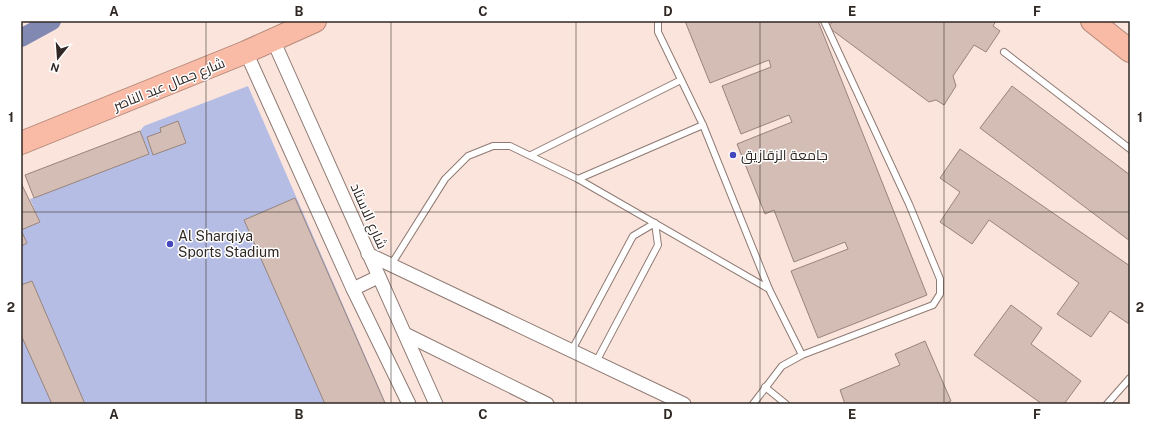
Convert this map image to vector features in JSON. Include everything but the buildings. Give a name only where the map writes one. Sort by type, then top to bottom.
[{"type":"highway","name":"شارع جمال عبد الناصر","points":[[21,143],[246,52],[315,21]]},
{"type":"highway","points":[[1092,21],[1130,50]]},
{"type":"street","name":"شارع الاستاد","points":[[274,40],[378,277],[436,404]]},
{"type":"street","points":[[246,52],[354,289],[410,404]]},
{"type":"street","points":[[368,254],[684,404]]},
{"type":"street","points":[[354,289],[378,277]]},
{"type":"street","points":[[405,334],[547,404]]},
{"type":"lane","points":[[658,21],[658,32],[702,125],[769,289],[802,356]]},
{"type":"lane","points":[[753,404],[782,366],[802,356],[933,305],[940,294],[940,279],[909,204],[824,21]]},
{"type":"lane","points":[[1004,52],[1130,149]]},
{"type":"lane","points":[[531,155],[681,80]]},
{"type":"lane","points":[[578,179],[702,125]]},
{"type":"lane","points":[[391,265],[445,179],[468,156],[493,146],[510,146],[578,179],[769,289]]},
{"type":"lane","points":[[572,350],[633,236],[655,223]]},
{"type":"lane","points":[[596,362],[658,245],[655,223]]},
{"type":"lane","points":[[1118,404],[1109,402],[1130,378]]},
{"type":"lane","points":[[765,387],[786,404]]},
{"type":"shaded area","name":"Al Sharqiya Sports Stadium","points":[[248,86],[386,404],[21,404],[21,246],[27,243],[21,230],[40,222],[30,199],[149,154],[140,131],[144,126]]},
{"type":"waterway","points":[[21,38],[52,21]]},
{"type":"place","name":"جامعة الزقازيق","points":[[733,155]]},
{"type":"place","name":"Al Sharqiya Sports Stadium","points":[[170,244]]}]
